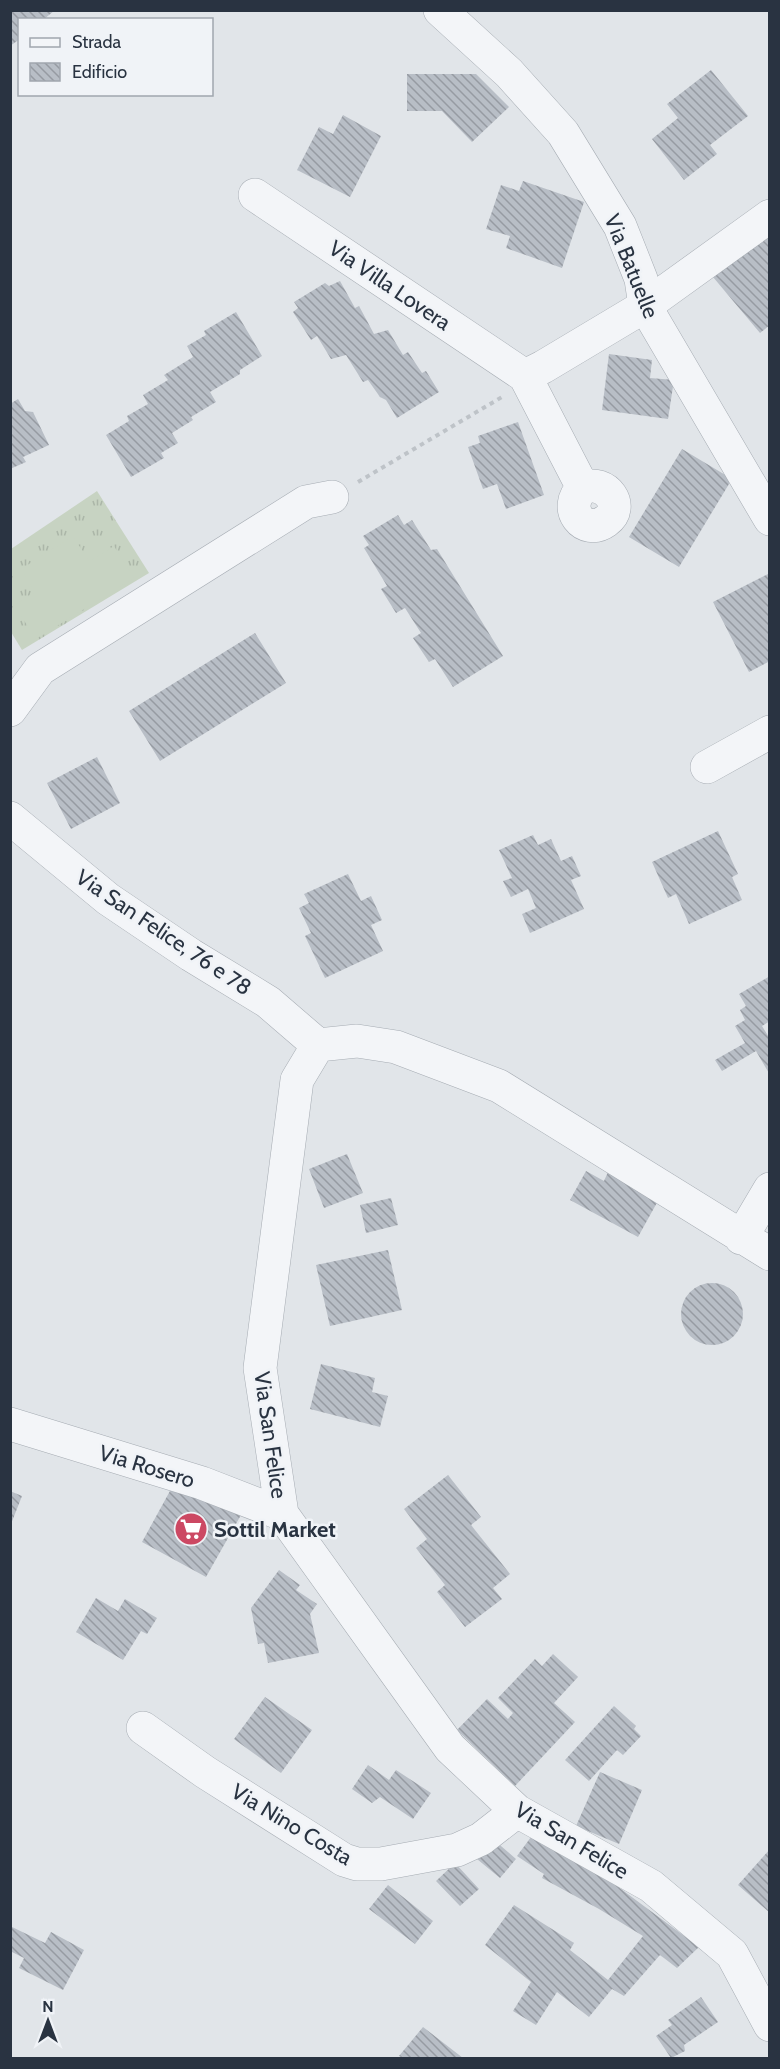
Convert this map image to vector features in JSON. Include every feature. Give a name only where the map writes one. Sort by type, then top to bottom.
[{"type":"street","name":"Via Batuelle","points":[[440,10],[509,73],[563,133],[620,226],[641,279],[645,306],[770,519]]},
{"type":"street","name":"Via Villa Lovera","points":[[255,195],[525,376],[583,488]]},
{"type":"street","points":[[525,376],[645,306],[770,216]]},
{"type":"street","points":[[10,710],[40,669],[306,502],[332,497]]},
{"type":"street","points":[[707,767],[770,732]]},
{"type":"street","name":"Via San Felice, 76 e 78","points":[[10,818],[108,899],[191,956],[268,1002],[318,1045]]},
{"type":"street","points":[[318,1045],[357,1041],[396,1047],[499,1086],[770,1254]]},
{"type":"street","name":"Via San Felice","points":[[318,1045],[297,1080],[260,1368],[282,1514],[450,1748],[517,1811],[651,1886],[732,1954],[770,2025]]},
{"type":"street","points":[[741,1238],[770,1189]]},
{"type":"street","name":"Via Rosero","points":[[10,1424],[202,1483],[282,1514]]},
{"type":"street","name":"Via Nino Costa","points":[[143,1728],[205,1772],[344,1860],[357,1864],[402,1861],[457,1850],[481,1839],[517,1811]]},
{"type":"path","points":[[332,497],[516,389],[525,376]]},
{"type":"green space","points":[[97,491],[149,573],[22,650],[11,632],[11,549]]},
{"type":"green space","points":[[73,536],[89,561],[114,546],[134,578],[36,639],[14,605],[35,592],[21,569]]},
{"type":"building","points":[[10,10],[55,10],[45,18],[18,18],[18,40],[10,46]]},
{"type":"building","points":[[711,70],[748,116],[710,145],[717,154],[684,180],[652,139],[678,118],[667,104]]},
{"type":"building","points":[[407,74],[476,74],[509,107],[472,142],[442,111],[407,111]]},
{"type":"building","points":[[343,115],[381,136],[350,197],[297,170],[319,127],[333,134]]},
{"type":"building","points":[[523,181],[584,202],[562,268],[506,248],[510,236],[486,229],[501,185],[519,191]]},
{"type":"building","points":[[764,234],[770,241],[770,325],[760,333],[713,277]]},
{"type":"building","points":[[340,281],[355,308],[359,306],[374,334],[388,330],[403,355],[408,352],[422,373],[426,371],[439,392],[397,418],[386,400],[380,397],[368,380],[363,382],[346,355],[331,359],[317,336],[311,340],[293,312],[298,308],[294,302],[325,283],[329,286]]},
{"type":"building","points":[[236,312],[262,356],[240,370],[240,374],[210,392],[216,402],[191,417],[193,420],[172,433],[178,443],[161,453],[164,458],[131,477],[106,435],[129,421],[127,416],[148,404],[143,395],[168,380],[164,375],[193,357],[187,346],[206,335],[204,331]]},
{"type":"building","points":[[609,354],[652,360],[650,378],[674,380],[668,419],[602,410]]},
{"type":"building","points":[[18,399],[25,411],[33,412],[49,445],[23,457],[26,462],[10,469],[10,404]]},
{"type":"building","points":[[518,422],[544,495],[506,509],[497,484],[483,489],[468,447],[480,443],[478,436]]},
{"type":"building","points":[[682,449],[732,479],[679,567],[629,537]]},
{"type":"building","points":[[398,515],[404,525],[412,520],[431,550],[437,549],[503,656],[453,687],[435,659],[429,662],[413,638],[421,633],[405,608],[396,613],[381,589],[387,586],[364,548],[369,545],[363,536]]},
{"type":"building","points":[[770,573],[770,661],[749,672],[713,602]]},
{"type":"building","points":[[255,633],[286,683],[160,761],[129,711]]},
{"type":"building","points":[[97,757],[120,803],[71,829],[47,783]]},
{"type":"building","points":[[718,831],[738,874],[732,877],[742,900],[689,924],[676,894],[668,898],[652,862]]},
{"type":"building","points":[[533,835],[538,845],[551,839],[561,861],[572,856],[581,876],[571,880],[584,909],[530,933],[522,914],[536,908],[528,889],[511,897],[503,881],[512,878],[499,850]]},
{"type":"building","points":[[348,874],[361,901],[371,896],[382,920],[371,925],[383,951],[325,978],[305,936],[311,933],[299,908],[309,903],[304,894]]},
{"type":"building","points":[[770,976],[770,1021],[762,1026],[770,1039],[770,1075],[756,1051],[722,1071],[715,1060],[745,1043],[735,1026],[745,1020],[740,1010],[746,1006],[739,994]]},
{"type":"building","points":[[347,1154],[363,1193],[324,1208],[309,1169]]},
{"type":"building","points":[[586,1171],[604,1181],[608,1172],[659,1199],[638,1237],[570,1200]]},
{"type":"building","points":[[391,1198],[398,1225],[366,1233],[360,1205]]},
{"type":"building","points":[[388,1250],[402,1310],[330,1326],[316,1265]]},
{"type":"building","points":[[706,1283],[718,1283],[734,1292],[741,1302],[743,1314],[741,1326],[734,1336],[718,1345],[706,1345],[695,1340],[686,1331],[681,1320],[681,1308],[686,1297],[695,1288]]},
{"type":"building","points":[[321,1364],[375,1378],[372,1392],[388,1396],[380,1427],[310,1409]]},
{"type":"building","points":[[448,1475],[481,1517],[471,1525],[510,1574],[493,1588],[502,1599],[465,1627],[437,1592],[445,1585],[416,1548],[427,1539],[404,1509]]},
{"type":"building","name":"Sottil Market","points":[[176,1480],[241,1515],[206,1577],[142,1542]]},
{"type":"building","points":[[10,1491],[22,1496],[11,1524],[10,1524]]},
{"type":"building","points":[[279,1570],[300,1585],[296,1590],[317,1604],[310,1614],[319,1653],[268,1663],[264,1643],[258,1644],[251,1608]]},
{"type":"building","points":[[96,1598],[118,1611],[125,1599],[157,1618],[147,1634],[141,1631],[123,1660],[76,1632]]},
{"type":"building","points":[[553,1654],[578,1677],[554,1703],[575,1722],[515,1786],[457,1730],[487,1699],[508,1719],[513,1713],[498,1698],[535,1659],[542,1666]]},
{"type":"building","points":[[265,1697],[312,1730],[281,1773],[234,1739]]},
{"type":"building","points":[[614,1706],[636,1726],[634,1729],[641,1736],[623,1755],[617,1750],[589,1781],[565,1760]]},
{"type":"building","points":[[368,1765],[389,1780],[396,1770],[431,1793],[413,1819],[380,1797],[372,1803],[352,1789]]},
{"type":"building","points":[[600,1772],[642,1790],[619,1844],[576,1826]]},
{"type":"building","points":[[531,1837],[617,1886],[699,1947],[677,1968],[660,1955],[624,1996],[612,1989],[589,2017],[557,1992],[536,2025],[513,2011],[531,1982],[485,1945],[514,1905],[574,1943],[570,1950],[608,1980],[643,1936],[542,1878],[544,1874],[517,1856]]},
{"type":"building","points":[[494,1840],[516,1859],[500,1878],[477,1859]]},
{"type":"building","points":[[770,1849],[770,1913],[738,1885]]},
{"type":"building","points":[[455,1863],[479,1889],[460,1906],[436,1881]]},
{"type":"building","points":[[388,1885],[433,1921],[415,1944],[369,1909]]},
{"type":"building","points":[[10,1926],[45,1943],[51,1932],[84,1950],[63,1990],[19,1968],[24,1958],[10,1951]]},
{"type":"building","points":[[701,1997],[718,2022],[684,2045],[685,2051],[671,2058],[656,2036],[672,2025],[668,2020]]},
{"type":"building","points":[[423,2027],[463,2058],[403,2058],[399,2056]]},
{"type":"place","name":"Sottil Market","points":[[191,1529]]}]
